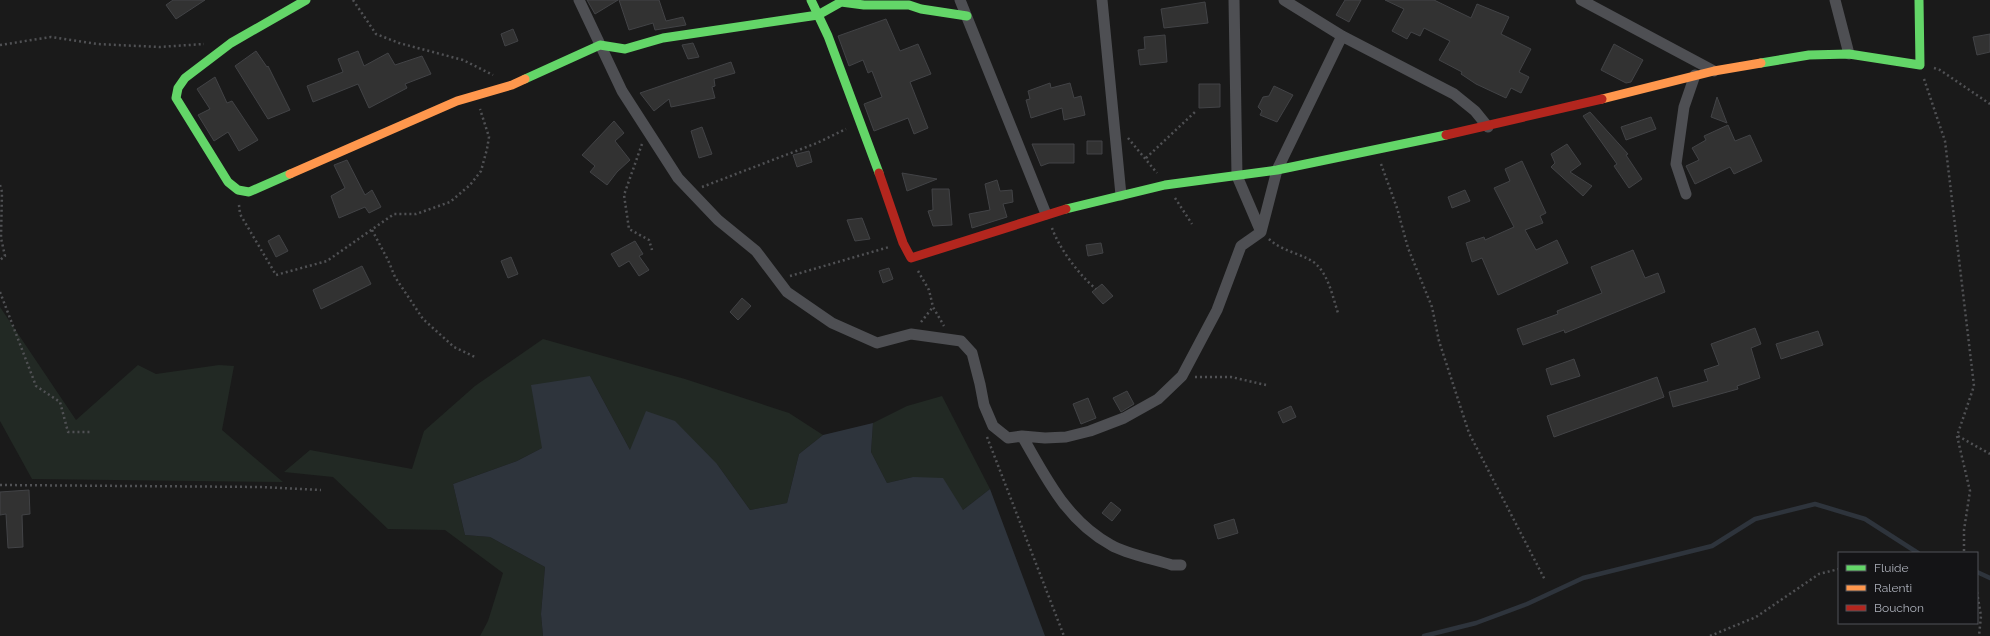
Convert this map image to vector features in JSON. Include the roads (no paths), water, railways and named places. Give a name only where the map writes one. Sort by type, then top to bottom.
[{"type":"street","points":[[306,0],[231,43],[185,78],[178,88],[176,98],[228,182],[238,190],[249,192],[457,101],[512,85],[600,45],[625,50],[663,38],[818,15],[841,2],[864,6],[885,4],[909,5],[922,9],[967,16]]},
{"type":"street","points":[[578,0],[622,91],[678,178],[718,220],[756,251],[788,292],[832,323],[877,343],[911,334],[961,341],[972,353],[984,405],[993,426],[1008,438],[1022,436],[1045,438],[1066,437],[1090,431],[1124,418],[1158,399],[1182,376],[1217,310],[1241,246],[1261,232],[1277,170],[1342,36]]},
{"type":"street","points":[[811,0],[828,36],[858,123],[903,243],[911,258],[1046,214],[1121,194],[1165,185],[1277,170],[1488,127],[1714,71],[1809,55],[1849,54],[1920,65],[1920,0]]},
{"type":"street","points":[[960,0],[1046,214]]},
{"type":"street","points":[[1102,0],[1121,194]]},
{"type":"street","points":[[1234,0],[1237,176],[1261,232]]},
{"type":"street","points":[[1284,0],[1342,36],[1454,94],[1475,111],[1488,127]]},
{"type":"street","points":[[1581,0],[1714,71]]},
{"type":"street","points":[[1835,0],[1849,54]]},
{"type":"street","points":[[1686,194],[1676,164],[1684,107],[1695,75]]},
{"type":"street","points":[[1022,436],[1056,494],[1080,525],[1112,546],[1172,565],[1180,565]]},
{"type":"waterway","points":[[1424,636],[1476,623],[1527,604],[1583,578],[1712,546],[1755,519],[1815,504],[1865,519],[1916,552]]},
{"type":"waterway","points":[[1978,572],[1990,578]]}]
